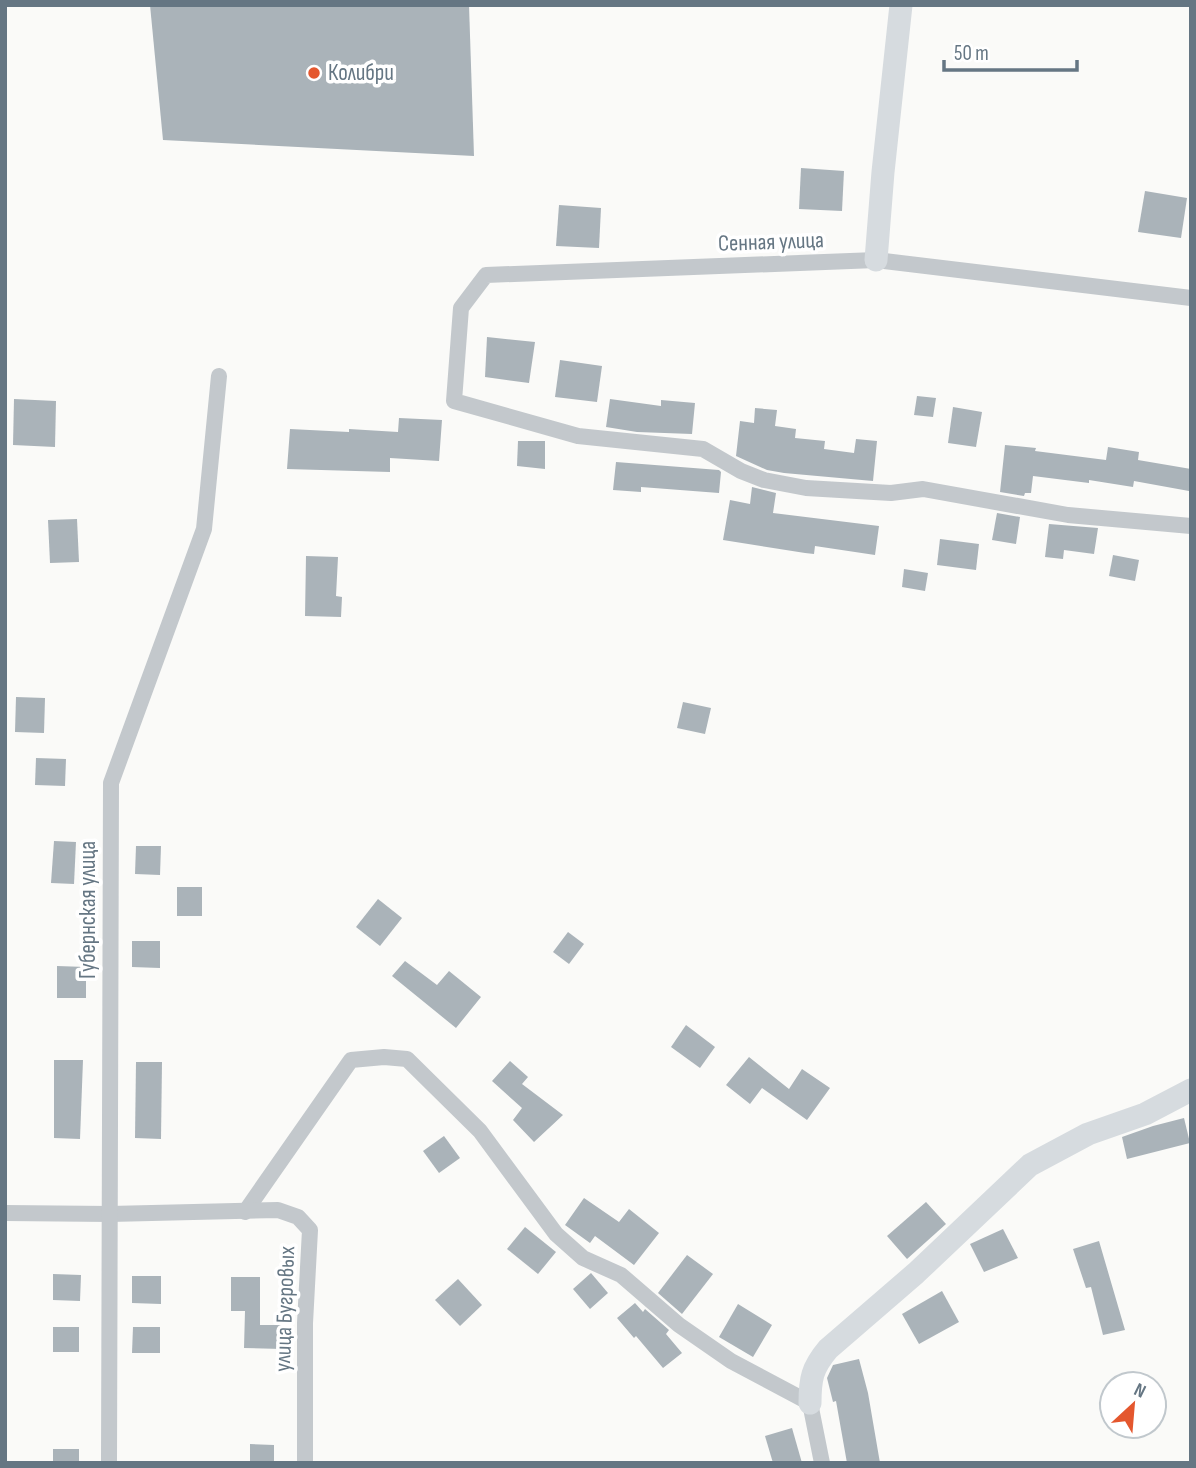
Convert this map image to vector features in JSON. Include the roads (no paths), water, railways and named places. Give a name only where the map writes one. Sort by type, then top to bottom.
[{"type":"street","points":[[876,260],[901,5]]},
{"type":"street","name":"Сенная улица","points":[[1191,298],[876,260],[486,275],[461,308],[454,401],[579,436],[704,449],[741,471],[764,480],[806,488],[891,493],[923,489],[1068,516],[1191,526]]},
{"type":"street","name":"Губернская улица","points":[[109,1463],[111,783],[204,529],[219,376]]},
{"type":"street","points":[[5,1213],[245,1212],[351,1060],[384,1057],[407,1059],[480,1131],[556,1234],[583,1258],[621,1275],[679,1325],[731,1361],[810,1403]]},
{"type":"street","points":[[822,1463],[810,1403],[810,1381],[817,1363],[828,1349],[916,1273],[1030,1165],[1088,1134],[1145,1114],[1191,1090]]},
{"type":"street","name":"улица Бугровых","points":[[245,1212],[278,1210],[298,1217],[310,1230],[305,1323],[305,1463]]},
{"type":"place","name":"Колибри","points":[[314,73]]}]
